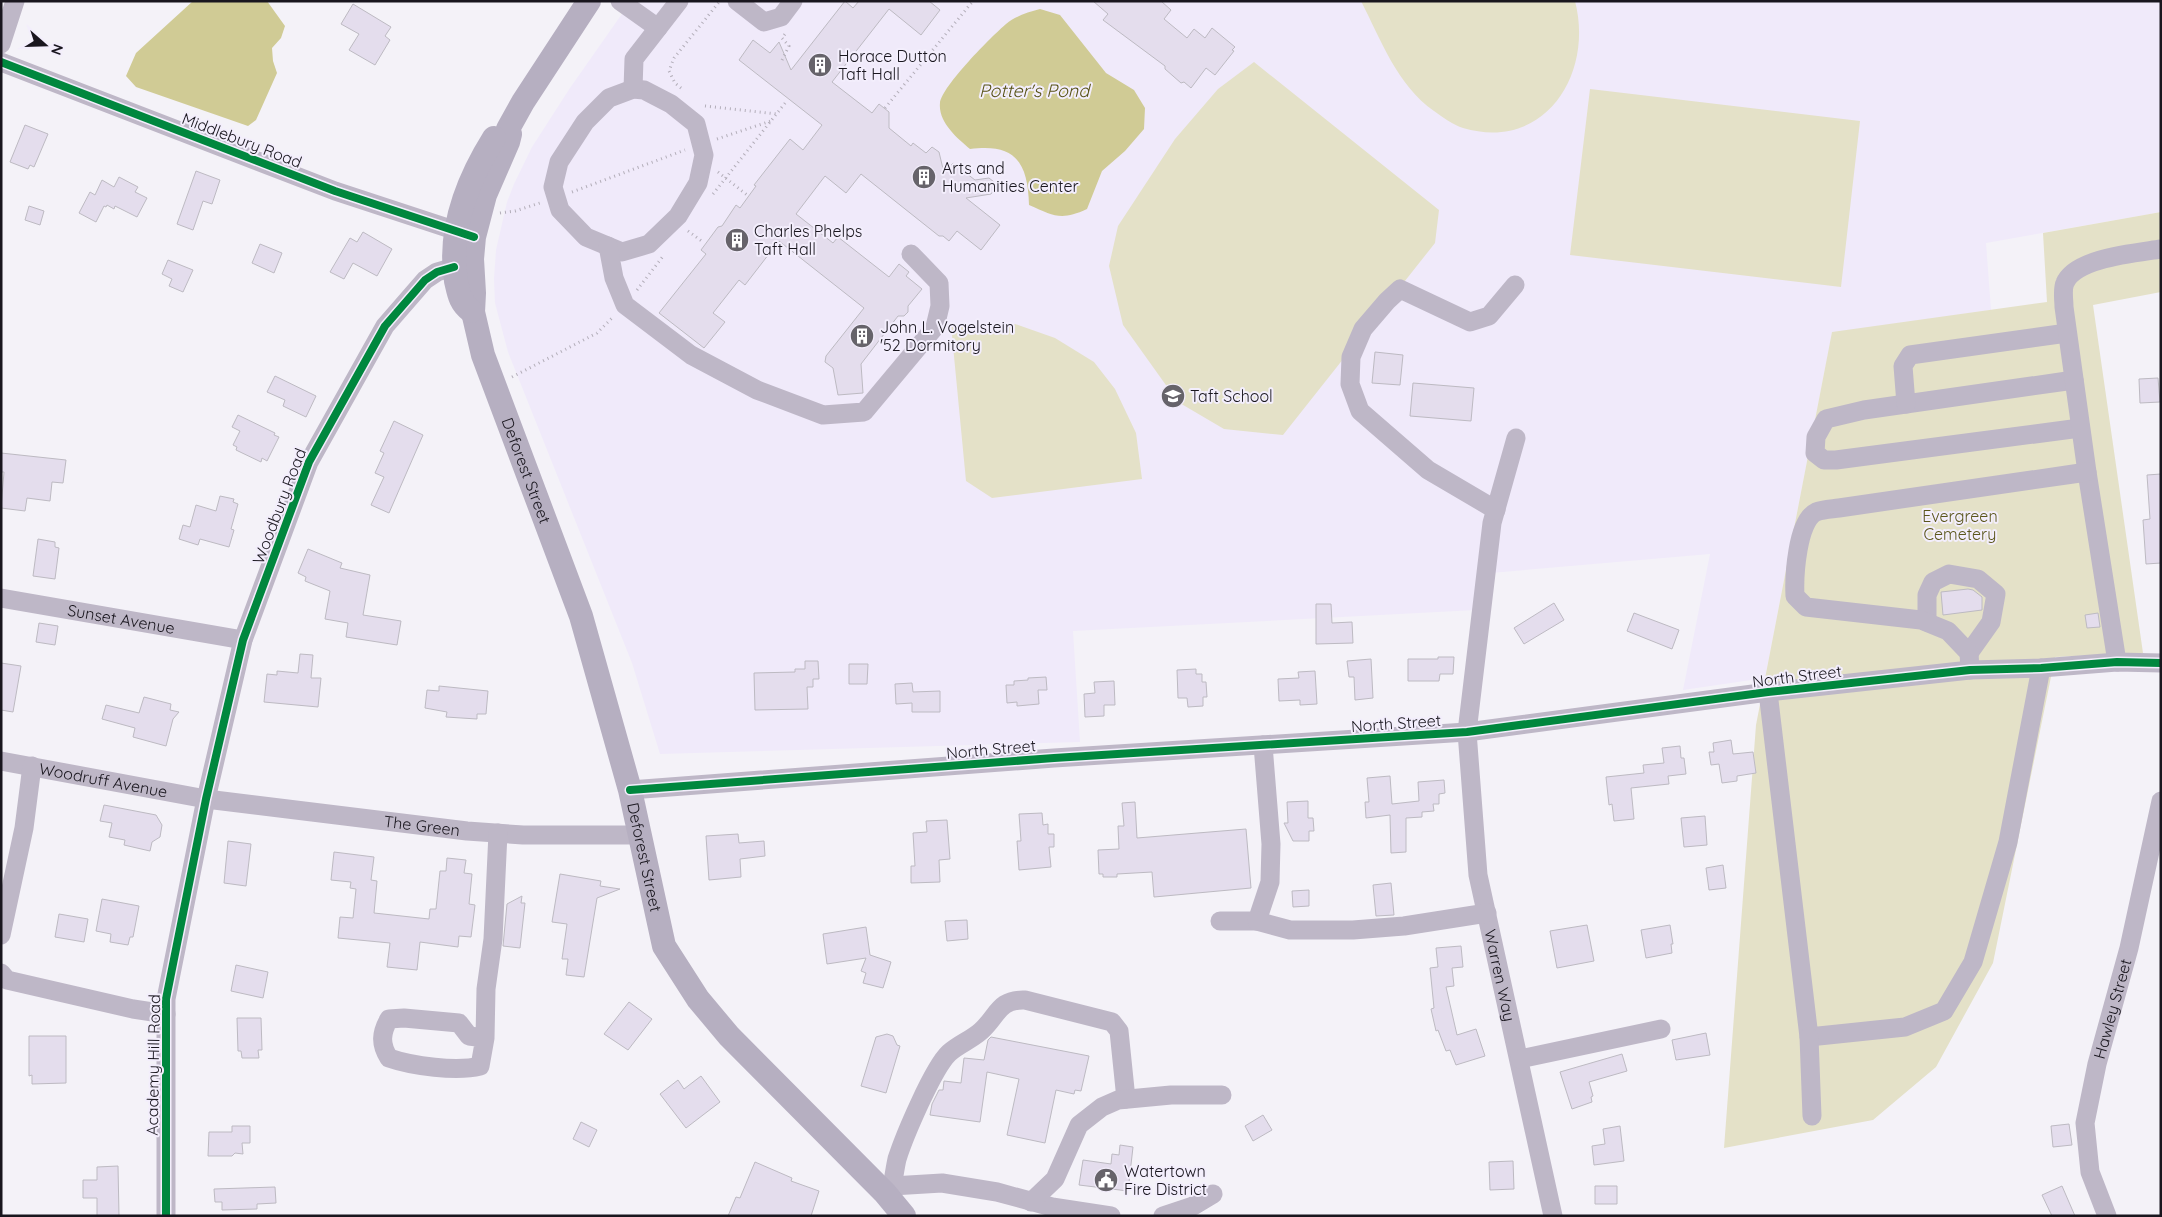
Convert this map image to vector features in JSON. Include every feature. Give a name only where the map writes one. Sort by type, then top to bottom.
[{"type":"main road","points":[[473,312],[464,306],[460,299],[454,267],[465,234],[486,195],[508,142],[510,134],[508,129],[583,4]]},
{"type":"main road","points":[[465,234],[472,259],[473,312]]},
{"type":"main road","name":"Deforest Street","points":[[473,312],[483,354],[582,616],[630,790],[664,946],[698,998],[729,1036],[888,1190],[904,1216]]},
{"type":"street","points":[[1,44],[15,1]]},
{"type":"street","points":[[620,1],[658,28]]},
{"type":"street","points":[[633,89],[634,59],[680,1]]},
{"type":"street","points":[[737,1],[764,22],[781,17],[793,1]]},
{"type":"street","name":"Middlebury Road","points":[[1,62],[335,191],[465,234]]},
{"type":"street","points":[[633,89],[644,90],[671,104],[696,124],[701,144],[704,155],[698,183],[678,216],[649,244],[622,252],[586,237],[560,210],[552,187],[559,162],[585,122],[609,98],[633,89]]},
{"type":"street","points":[[608,246],[614,278],[625,305],[691,355],[757,390],[823,415],[864,412],[935,327],[940,306],[939,283],[911,254]]},
{"type":"street","points":[[2117,662],[2086,472],[2067,333],[2064,284],[2075,269],[2104,260],[2161,249]]},
{"type":"street","name":"Woodbury Road","points":[[206,799],[243,640],[309,462],[385,326],[425,280],[437,272],[454,267]]},
{"type":"street","points":[[1496,510],[1428,470],[1360,410],[1350,384],[1351,357],[1362,329],[1400,289],[1470,322],[1488,316],[1515,285]]},
{"type":"street","points":[[1906,404],[1902,366],[1910,355],[2067,333]]},
{"type":"street","points":[[2074,380],[1864,410],[1826,419],[1816,437],[1815,452],[1824,460],[1836,460],[2080,428]]},
{"type":"street","name":"Warren Way","points":[[1516,438],[1492,523],[1467,732],[1478,875],[1553,1216]]},
{"type":"street","points":[[1927,622],[1926,596],[1933,582],[1949,574],[1978,579],[1996,594],[1991,622],[1970,661],[1948,630],[1927,622],[1806,606],[1795,596],[1794,577],[1804,524],[1815,512],[2086,472]]},
{"type":"street","name":"Sunset Avenue","points":[[1,598],[243,640]]},
{"type":"street","name":"North Street","points":[[630,790],[1054,758],[1467,732],[1768,692],[1970,661],[2041,668],[2117,662],[2161,663]]},
{"type":"street","points":[[1809,1037],[1905,1027],[1944,1011],[1973,962],[2008,842],[2041,668]]},
{"type":"street","points":[[1768,692],[1809,1037],[1812,1116]]},
{"type":"street","points":[[1257,921],[1270,882],[1271,844],[1263,745]]},
{"type":"street","name":"Woodruff Avenue","points":[[1,761],[206,799]]},
{"type":"street","points":[[1,935],[24,828],[32,766]]},
{"type":"street","name":"The Green","points":[[206,799],[498,833],[640,834]]},
{"type":"street","name":"Academy Hill Road","points":[[166,1216],[166,999],[206,799]]},
{"type":"street","name":"Hawley Street","points":[[2107,1216],[2090,1172],[2085,1123],[2098,1064],[2129,948],[2161,801]]},
{"type":"street","points":[[485,1038],[469,1036],[459,1023],[404,1018],[389,1019],[384,1029],[382,1040],[389,1058],[400,1062],[466,1070],[480,1066],[485,1038],[486,989],[493,939],[498,833]]},
{"type":"street","points":[[1220,921],[1257,921],[1290,930],[1352,930],[1404,926],[1487,913]]},
{"type":"street","points":[[1,973],[7,980],[133,1010],[166,1014]]},
{"type":"street","points":[[1111,1216],[1052,1207],[997,1192],[942,1183],[888,1190],[898,1159],[924,1097],[942,1062],[950,1053],[981,1031],[1002,1006],[1013,999],[1025,1000],[1112,1022],[1119,1031],[1126,1099]]},
{"type":"street","points":[[1520,1059],[1661,1029]]},
{"type":"street","points":[[1031,1202],[1055,1179],[1079,1125],[1102,1107],[1118,1100],[1126,1099],[1172,1095],[1222,1095]]},
{"type":"street","points":[[1163,1216],[1193,1206],[1213,1194]]},
{"type":"path","points":[[682,89],[675,83],[669,71],[674,58],[720,1]]},
{"type":"path","points":[[885,108],[973,1]]},
{"type":"path","points":[[697,100],[705,106],[777,114]]},
{"type":"path","points":[[702,111],[705,106]]},
{"type":"path","points":[[495,212],[503,214],[556,198],[701,144],[771,121]]},
{"type":"path","points":[[711,167],[747,195]]},
{"type":"path","points":[[685,229],[703,242]]},
{"type":"shaded area","name":"Taft School","points":[[631,1],[2161,1],[2161,212],[1986,243],[1991,310],[1832,333],[1765,678],[1683,690],[1710,554],[1479,574],[1476,610],[1073,631],[1080,742],[660,754],[632,663],[508,352],[495,303],[494,279],[496,250],[507,202],[532,147],[570,88]]},
{"type":"green space","points":[[1361,1],[1575,1],[1579,28],[1577,55],[1570,80],[1557,101],[1539,118],[1518,129],[1492,132],[1463,128],[1434,111],[1410,88],[1391,61]]},
{"type":"green space","points":[[1254,62],[1439,210],[1435,243],[1283,435],[1224,429],[1178,402],[1123,325],[1109,266],[1118,226],[1175,139],[1218,89]]},
{"type":"green space","points":[[1590,89],[1860,121],[1841,287],[1570,255]]},
{"type":"green space","name":"Evergreen Cemetery","points":[[2161,212],[2161,292],[2093,305],[2143,653],[2055,657],[1993,963],[1936,1067],[1873,1120],[1724,1148],[1756,725],[1832,332],[2047,302],[2043,233]]},
{"type":"green space","points":[[1015,324],[1055,338],[1094,362],[1115,389],[1136,433],[1142,479],[992,498],[966,481],[951,325]]},
{"type":"water","points":[[193,1],[267,1],[285,26],[281,38],[272,48],[273,61],[277,73],[256,120],[248,126],[136,87],[126,76],[136,53]]},
{"type":"water","name":"Potter's Pond","points":[[1040,9],[1060,15],[1106,73],[1134,90],[1145,108],[1144,129],[1125,151],[1102,171],[1087,209],[1064,216],[1051,214],[1029,205],[1026,177],[1016,159],[998,149],[970,149],[949,129],[940,110],[940,103],[949,85],[990,39],[1014,19]]},
{"type":"building","points":[[845,1],[853,8],[859,1],[929,1],[940,10],[921,35],[889,9],[832,82],[872,113],[879,104],[889,112],[889,128],[911,146],[913,143],[926,153],[932,147],[939,152],[944,173],[953,163],[975,180],[989,178],[994,182],[995,189],[991,194],[966,198],[1000,225],[981,250],[957,231],[949,241],[943,236],[939,236],[861,174],[846,193],[825,176],[796,214],[833,243],[838,237],[889,277],[899,264],[909,272],[906,276],[922,289],[908,306],[908,312],[904,316],[898,316],[861,364],[863,393],[838,395],[833,368],[825,362],[826,356],[864,308],[779,241],[745,285],[739,280],[713,313],[725,322],[704,348],[659,313],[706,254],[701,250],[718,227],[722,226],[736,205],[740,208],[756,186],[754,185],[790,139],[803,150],[822,125],[739,60],[753,40],[770,53],[779,42],[791,70]]},
{"type":"building","points":[[1093,1],[1161,1],[1171,10],[1164,19],[1187,38],[1194,29],[1205,38],[1212,28],[1235,47],[1232,50],[1234,51],[1215,75],[1206,68],[1191,88],[1184,82],[1181,83],[1165,69],[1165,66],[1103,20],[1108,14]]},
{"type":"building","points":[[353,4],[391,27],[385,36],[390,40],[375,65],[349,50],[359,34],[341,24]]},
{"type":"building","points":[[25,125],[48,134],[34,167],[30,165],[28,169],[10,162]]},
{"type":"building","points":[[196,171],[220,180],[212,204],[203,201],[193,230],[177,224]]},
{"type":"building","points":[[119,177],[138,187],[135,192],[147,198],[137,217],[115,206],[114,209],[107,205],[106,207],[104,206],[96,222],[79,213],[90,192],[95,195],[102,180],[114,187]]},
{"type":"building","points":[[29,206],[44,211],[40,225],[25,220]]},
{"type":"building","points":[[363,232],[392,249],[377,276],[353,263],[344,279],[330,272],[350,238],[357,242]]},
{"type":"building","points":[[260,244],[282,253],[274,273],[252,263]]},
{"type":"building","points":[[168,260],[193,270],[183,292],[169,286],[172,279],[162,274]]},
{"type":"building","points":[[1375,352],[1403,355],[1400,385],[1372,383]]},
{"type":"building","points":[[275,376],[316,396],[306,417],[283,406],[285,400],[267,392]]},
{"type":"building","points":[[2158,378],[2160,402],[2140,403],[2139,379]]},
{"type":"building","points":[[1413,383],[1474,388],[1471,421],[1410,416]]},
{"type":"building","points":[[238,415],[275,433],[274,435],[279,437],[267,461],[262,458],[261,462],[236,450],[237,447],[233,445],[240,431],[232,427]]},
{"type":"building","points":[[394,421],[423,435],[389,513],[371,505],[384,477],[375,473],[384,453],[380,451]]},
{"type":"building","points":[[1,453],[66,460],[63,483],[52,482],[50,501],[27,498],[25,511],[1,508],[4,472],[1,472]]},
{"type":"building","points":[[2161,474],[2161,563],[2146,564],[2143,520],[2150,519],[2147,475]]},
{"type":"building","points":[[220,496],[234,499],[233,502],[238,504],[231,529],[234,530],[229,547],[200,539],[198,545],[179,539],[183,525],[190,527],[196,505],[216,511]]},
{"type":"building","points":[[38,539],[55,542],[55,547],[59,548],[55,579],[33,576]]},
{"type":"building","points":[[308,549],[342,563],[340,568],[370,575],[363,615],[401,621],[397,645],[346,637],[348,623],[325,619],[330,591],[305,581],[306,577],[298,573]]},
{"type":"building","points":[[1973,590],[1982,597],[1982,610],[1943,615],[1941,592]]},
{"type":"building","points":[[1554,603],[1564,620],[1524,644],[1514,628]]},
{"type":"building","points":[[1316,604],[1331,604],[1332,623],[1352,622],[1353,643],[1316,644]]},
{"type":"building","points":[[1634,613],[1679,630],[1672,649],[1627,631]]},
{"type":"building","points":[[2098,613],[2100,627],[2087,628],[2085,615]]},
{"type":"building","points":[[39,623],[58,626],[55,645],[36,642]]},
{"type":"building","points":[[300,654],[313,655],[311,678],[321,678],[318,707],[264,702],[267,674],[277,675],[277,671],[298,673]]},
{"type":"building","points":[[1438,657],[1454,657],[1453,674],[1440,674],[1439,681],[1408,681],[1408,659],[1438,659]]},
{"type":"building","points":[[1371,659],[1373,698],[1355,700],[1354,677],[1349,677],[1347,661]]},
{"type":"building","points":[[805,661],[818,661],[819,679],[813,679],[813,687],[807,687],[808,709],[755,710],[754,673],[795,672],[795,669],[805,669]]},
{"type":"building","points":[[1,663],[21,666],[13,712],[1,710]]},
{"type":"building","points":[[849,664],[868,664],[867,684],[849,684]]},
{"type":"building","points":[[1196,669],[1196,674],[1202,674],[1202,682],[1206,682],[1207,697],[1203,697],[1203,706],[1188,707],[1187,698],[1178,698],[1177,670]]},
{"type":"building","points":[[1315,671],[1317,704],[1300,705],[1300,700],[1279,701],[1278,679],[1299,678],[1298,672]]},
{"type":"building","points":[[1046,677],[1047,690],[1038,690],[1039,704],[1017,706],[1017,702],[1007,703],[1006,685],[1014,685],[1014,681],[1028,680],[1028,678]]},
{"type":"building","points":[[1114,681],[1115,705],[1104,705],[1104,716],[1085,717],[1084,694],[1095,693],[1094,682]]},
{"type":"building","points":[[912,683],[913,692],[940,691],[940,712],[912,712],[912,703],[896,704],[895,684]]},
{"type":"building","points":[[439,686],[488,691],[486,714],[477,714],[477,719],[446,717],[447,712],[425,708],[427,690],[439,691]]},
{"type":"building","points":[[144,697],[171,704],[170,710],[179,712],[173,719],[166,746],[133,737],[135,728],[102,719],[106,705],[139,713]]},
{"type":"building","points":[[1731,740],[1733,754],[1753,752],[1756,773],[1737,776],[1737,781],[1722,783],[1719,764],[1711,765],[1709,752],[1714,752],[1713,743]]},
{"type":"building","points":[[1680,746],[1681,758],[1684,758],[1686,774],[1668,776],[1669,784],[1631,788],[1634,819],[1614,821],[1612,804],[1609,805],[1606,777],[1644,773],[1643,765],[1664,763],[1662,748]]},
{"type":"building","points":[[1390,776],[1392,804],[1419,801],[1418,782],[1444,780],[1445,793],[1439,794],[1439,804],[1433,804],[1434,811],[1422,812],[1422,817],[1406,818],[1406,852],[1391,853],[1390,815],[1366,818],[1365,802],[1369,802],[1367,778]]},
{"type":"building","points":[[1308,801],[1308,818],[1313,818],[1314,831],[1309,831],[1309,841],[1293,841],[1284,823],[1288,823],[1287,802]]},
{"type":"building","points":[[1135,802],[1137,838],[1246,829],[1251,888],[1154,897],[1152,872],[1117,874],[1117,877],[1103,877],[1103,874],[1099,874],[1098,850],[1119,849],[1118,826],[1124,826],[1122,803]]},
{"type":"building","points":[[104,805],[156,815],[162,825],[160,837],[152,842],[150,851],[124,845],[125,840],[109,837],[112,823],[100,821]]},
{"type":"building","points":[[1042,813],[1043,825],[1048,824],[1048,834],[1054,834],[1054,847],[1049,847],[1051,867],[1019,870],[1017,841],[1021,841],[1019,814]]},
{"type":"building","points":[[1705,816],[1707,845],[1684,847],[1681,818]]},
{"type":"building","points":[[947,820],[950,859],[939,860],[940,882],[911,883],[911,866],[915,866],[913,833],[927,832],[926,821]]},
{"type":"building","points":[[738,834],[739,843],[764,841],[765,856],[740,859],[741,877],[709,880],[706,836]]},
{"type":"building","points":[[228,841],[251,844],[246,886],[224,883]]},
{"type":"building","points":[[334,852],[374,857],[371,880],[377,881],[374,913],[429,919],[430,909],[436,909],[440,871],[446,871],[447,858],[466,860],[464,873],[472,874],[469,904],[475,905],[471,937],[459,936],[458,947],[420,942],[417,970],[387,967],[390,943],[338,938],[340,917],[353,918],[356,889],[350,888],[351,882],[331,880]]},
{"type":"building","points":[[1723,865],[1726,888],[1709,890],[1706,868]]},
{"type":"building","points":[[560,874],[601,881],[600,886],[620,889],[597,898],[584,977],[566,975],[568,959],[562,959],[567,924],[552,922]]},
{"type":"building","points":[[1391,883],[1394,915],[1376,916],[1373,885]]},
{"type":"building","points":[[1309,890],[1309,906],[1293,907],[1292,891]]},
{"type":"building","points":[[522,896],[521,903],[525,903],[520,948],[503,946],[507,904]]},
{"type":"building","points":[[102,899],[139,906],[133,937],[130,937],[128,945],[110,942],[111,934],[96,931]]},
{"type":"building","points":[[59,914],[88,919],[84,942],[55,937]]},
{"type":"building","points":[[967,920],[968,939],[947,941],[945,921]]},
{"type":"building","points":[[1587,925],[1594,961],[1557,968],[1550,931]]},
{"type":"building","points":[[1670,925],[1673,944],[1671,944],[1672,953],[1646,958],[1641,930]]},
{"type":"building","points":[[866,927],[870,955],[891,962],[883,988],[863,983],[866,973],[861,971],[866,958],[827,964],[823,934]]},
{"type":"building","points":[[1461,946],[1463,967],[1452,968],[1454,986],[1446,987],[1457,1035],[1476,1029],[1485,1056],[1456,1065],[1450,1050],[1446,1051],[1438,1030],[1436,1031],[1431,1009],[1434,1008],[1430,968],[1438,967],[1436,948]]},
{"type":"building","points":[[236,965],[268,972],[263,998],[231,991]]},
{"type":"building","points":[[629,1002],[652,1019],[628,1050],[604,1034]]},
{"type":"building","points":[[237,1018],[261,1018],[262,1050],[258,1050],[259,1058],[242,1058],[241,1051],[238,1051]]},
{"type":"building","points":[[1706,1033],[1710,1055],[1676,1060],[1672,1040]]},
{"type":"building","points":[[887,1034],[893,1036],[897,1045],[900,1046],[886,1093],[861,1086],[876,1037]]},
{"type":"building","points":[[29,1036],[66,1036],[66,1083],[32,1084],[32,1075],[29,1076]]},
{"type":"building","points":[[991,1037],[1089,1056],[1081,1091],[1075,1090],[1074,1094],[1056,1090],[1045,1143],[1007,1135],[1019,1079],[987,1072],[980,1122],[930,1115],[932,1104],[939,1090],[943,1090],[944,1081],[961,1083],[964,1058],[984,1060],[988,1040]]},
{"type":"building","points":[[1622,1054],[1627,1071],[1589,1082],[1593,1096],[1591,1097],[1592,1102],[1572,1109],[1560,1072]]},
{"type":"building","points":[[701,1076],[720,1102],[686,1128],[660,1094],[678,1080],[684,1089]]},
{"type":"building","points":[[1263,1115],[1272,1130],[1253,1141],[1245,1126]]},
{"type":"building","points":[[581,1122],[597,1130],[589,1147],[573,1139]]},
{"type":"building","points":[[2069,1124],[2072,1145],[2053,1147],[2051,1126]]},
{"type":"building","points":[[232,1126],[250,1126],[250,1143],[242,1143],[243,1154],[208,1156],[209,1132],[232,1132]]},
{"type":"building","points":[[1620,1126],[1624,1161],[1594,1165],[1592,1146],[1605,1144],[1603,1129]]},
{"type":"building","points":[[1120,1145],[1133,1147],[1128,1191],[1079,1185],[1083,1160],[1111,1164],[1112,1154],[1119,1155]]},
{"type":"building","points":[[1513,1161],[1514,1189],[1490,1190],[1489,1162]]},
{"type":"building","points":[[755,1162],[792,1178],[791,1181],[819,1191],[811,1216],[728,1216],[736,1197],[740,1198]]},
{"type":"building","points":[[118,1166],[119,1216],[97,1216],[97,1198],[83,1198],[83,1180],[97,1180],[97,1167]]},
{"type":"building","points":[[1595,1186],[1617,1186],[1617,1204],[1595,1204]]},
{"type":"building","points":[[2062,1186],[2075,1216],[2052,1216],[2042,1195]]},
{"type":"building","points":[[275,1187],[276,1203],[257,1204],[257,1209],[222,1210],[222,1202],[215,1202],[214,1189]]},
{"type":"cycle path","points":[[1,62],[335,191],[474,237]]},
{"type":"cycle path","points":[[166,1216],[166,999],[206,799],[243,640],[309,462],[385,326],[425,280],[437,272],[454,267]]},
{"type":"cycle path","points":[[630,790],[1054,758],[1467,732],[1768,692],[1970,670],[2041,668],[2117,662],[2161,663]]},
{"type":"place","name":"Horace Dutton Taft Hall","points":[[820,65]]},
{"type":"place","name":"Arts and Humanities Center","points":[[924,177]]},
{"type":"place","name":"Charles Phelps Taft Hall","points":[[737,240]]},
{"type":"place","name":"John L. Vogelstein '52 Dormitory","points":[[862,336]]},
{"type":"place","name":"Taft School","points":[[1173,396]]},
{"type":"place","name":"Watertown Fire District","points":[[1106,1180]]}]
